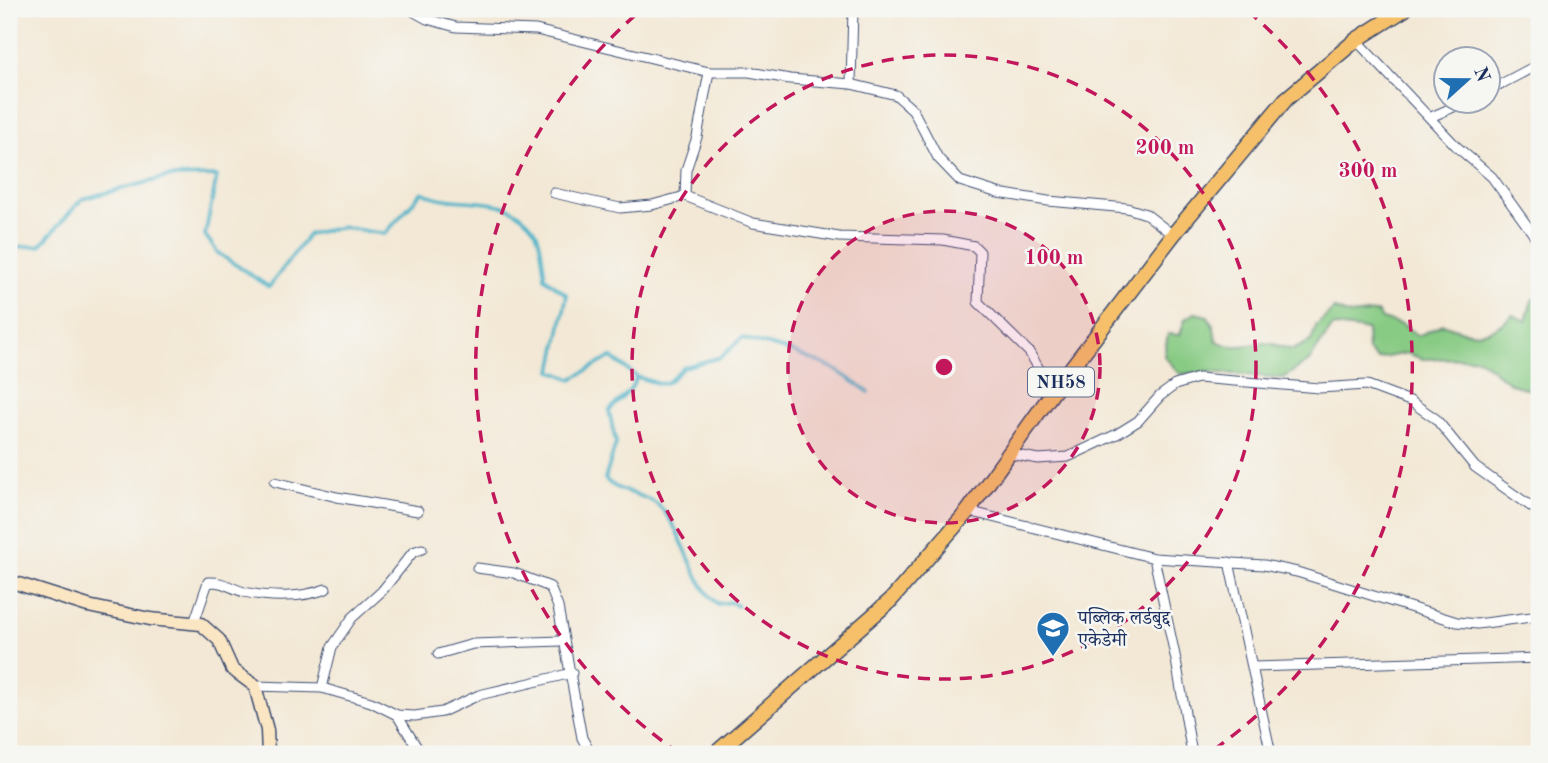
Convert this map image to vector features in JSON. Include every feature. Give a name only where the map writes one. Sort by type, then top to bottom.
[{"type":"main road","name":"NH58","points":[[715,754],[891,600],[968,511],[1053,392],[1173,235],[1286,99],[1356,40],[1405,9]]},
{"type":"street","points":[[409,9],[427,19],[456,27],[536,30],[709,72],[749,72],[851,84],[896,95],[913,110],[938,158],[960,181],[998,193],[1048,201],[1127,208],[1146,214],[1173,235]]},
{"type":"street","points":[[851,84],[853,9]]},
{"type":"street","points":[[1529,9],[1539,15]]},
{"type":"street","points":[[1356,40],[1457,147],[1492,177],[1539,242]]},
{"type":"street","points":[[1502,84],[1539,64]]},
{"type":"street","points":[[685,196],[686,170],[697,137],[709,72]]},
{"type":"street","points":[[554,193],[620,208],[652,205],[685,196],[754,223],[810,233],[872,240],[943,240],[974,246],[979,252],[978,302],[1029,352],[1053,392]]},
{"type":"street","points":[[1011,454],[1038,459],[1068,457],[1128,428],[1175,385],[1198,378],[1319,388],[1367,385],[1410,401],[1436,419],[1475,467],[1539,512]]},
{"type":"street","points":[[275,482],[337,497],[418,511]]},
{"type":"street","points":[[968,511],[1154,558],[1229,562],[1297,572],[1457,622],[1477,624],[1539,616]]},
{"type":"street","points":[[322,688],[332,647],[352,618],[382,591],[413,552],[422,549]]},
{"type":"street","points":[[1154,558],[1176,660],[1192,754]]},
{"type":"street","points":[[1229,562],[1271,754]]},
{"type":"street","points":[[477,568],[514,573],[551,587],[558,607],[562,641],[572,673],[582,738],[591,754]]},
{"type":"street","points":[[9,581],[88,606],[150,619],[201,624],[219,640],[232,669],[255,686],[322,688],[371,702],[397,715],[442,712],[479,695],[572,673]]},
{"type":"street","points":[[194,623],[208,582],[221,581],[242,592],[265,595],[314,594],[326,589]]},
{"type":"street","points":[[438,654],[473,644],[562,641]]},
{"type":"street","points":[[1252,667],[1539,658]]},
{"type":"street","points":[[255,686],[267,730],[268,754]]},
{"type":"street","points":[[397,715],[421,754]]},
{"type":"green space","points":[[1532,300],[1539,300],[1539,403],[1532,390],[1511,384],[1478,358],[1422,359],[1407,353],[1377,359],[1368,351],[1367,330],[1333,326],[1309,361],[1283,378],[1210,372],[1180,374],[1164,356],[1168,334],[1180,335],[1185,319],[1195,313],[1208,316],[1216,340],[1222,343],[1234,346],[1268,343],[1293,350],[1311,341],[1316,326],[1334,309],[1350,315],[1377,312],[1382,319],[1403,325],[1418,336],[1443,324],[1462,331],[1479,333],[1496,328],[1512,315],[1526,321]]},
{"type":"waterway","points":[[9,238],[14,247],[40,246],[82,199],[168,177],[217,176],[205,235],[218,253],[269,287],[309,234],[342,227],[385,234],[422,192],[451,200],[496,204],[523,217],[535,230],[541,247],[545,278],[567,295],[552,371],[572,379],[611,357],[637,377],[660,384],[668,382],[684,367],[721,357],[742,338],[793,352],[833,368],[869,392]]},
{"type":"waterway","points":[[637,377],[630,390],[609,411],[616,443],[605,479],[662,509],[677,532],[700,582],[708,593],[717,604],[731,602],[737,606]]},
{"type":"place","name":"पब्लिक लर्डबुद्द एकेडेमी","points":[[1053,658]]}]
